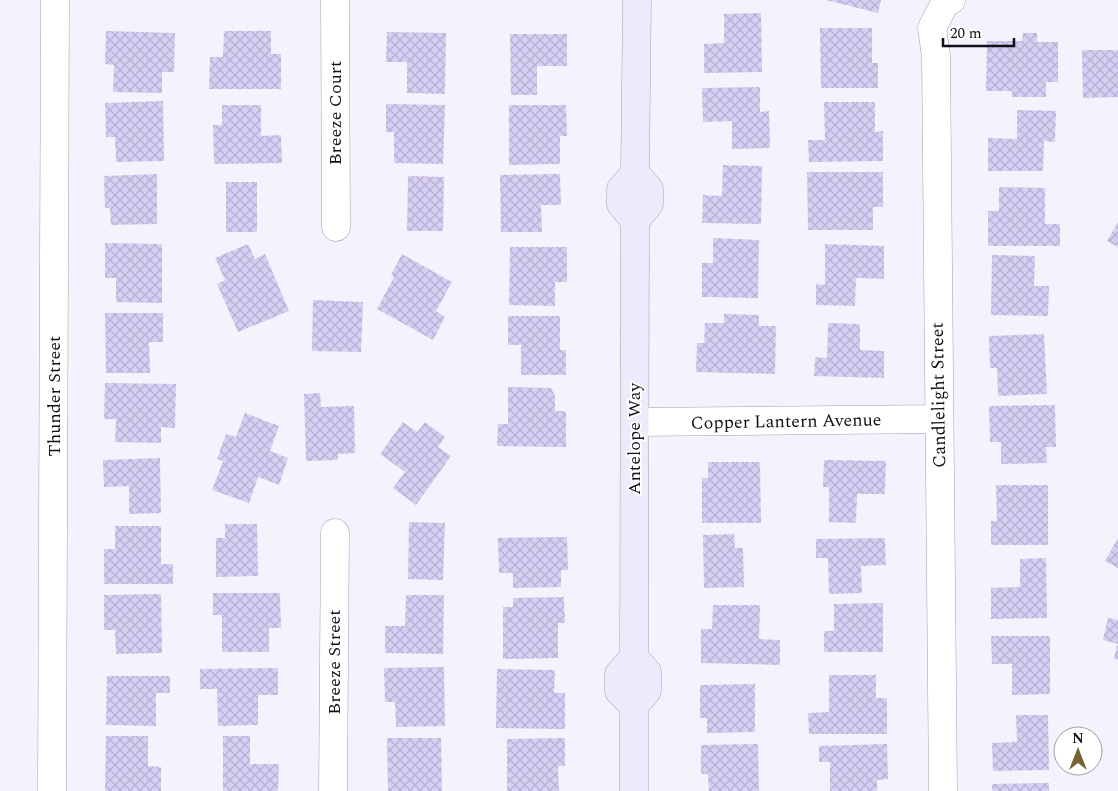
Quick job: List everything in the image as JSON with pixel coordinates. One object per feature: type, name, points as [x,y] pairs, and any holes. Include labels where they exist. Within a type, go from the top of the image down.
[{"type":"street","name":"Thunder Street","points":[[52,791],[55,0]]},
{"type":"street","name":"Breeze Court","points":[[335,0],[336,227]]},
{"type":"street","name":"Antelope Way","points":[[634,791],[634,706],[618,691],[618,674],[634,657],[635,221],[621,204],[621,189],[635,172],[637,0]]},
{"type":"street","name":"Candlelight Street","points":[[943,791],[936,56],[932,28],[948,2]]},
{"type":"street","name":"Copper Lantern Avenue","points":[[635,422],[938,419]]},
{"type":"street","name":"Breeze Street","points":[[333,791],[335,534]]},
{"type":"building","points":[[826,0],[881,0],[878,13]]},
{"type":"building","points":[[761,13],[762,72],[704,73],[704,44],[724,43],[724,14]]},
{"type":"building","points":[[820,28],[872,28],[872,63],[878,63],[878,88],[821,88]]},
{"type":"building","points":[[106,31],[175,33],[174,72],[162,72],[162,93],[113,92],[114,65],[105,64]]},
{"type":"building","points":[[224,31],[271,31],[271,54],[281,54],[281,89],[209,89],[210,57],[223,57]]},
{"type":"building","points":[[387,32],[446,33],[445,94],[407,93],[407,62],[386,62]]},
{"type":"building","points":[[1023,33],[1037,33],[1037,42],[1058,42],[1058,82],[1046,82],[1046,97],[1012,97],[1012,91],[986,91],[987,41],[1022,41]]},
{"type":"building","points":[[510,34],[567,34],[567,66],[537,66],[537,95],[511,95]]},
{"type":"building","points":[[1082,50],[1118,50],[1118,97],[1083,98]]},
{"type":"building","points":[[760,87],[760,112],[769,111],[770,148],[732,149],[732,121],[703,122],[702,88]]},
{"type":"building","points":[[163,101],[164,161],[116,162],[115,137],[106,137],[105,103]]},
{"type":"building","points":[[824,102],[875,102],[875,132],[883,131],[883,161],[809,162],[808,140],[825,140]]},
{"type":"building","points":[[386,104],[445,105],[443,164],[394,163],[394,132],[386,132]]},
{"type":"building","points":[[222,105],[261,105],[261,136],[281,135],[282,163],[214,164],[213,125],[222,125]]},
{"type":"building","points":[[509,105],[566,105],[567,136],[560,136],[560,164],[509,165]]},
{"type":"building","points":[[1017,110],[1056,111],[1055,142],[1044,141],[1043,171],[988,171],[988,138],[1017,139]]},
{"type":"building","points":[[723,165],[762,166],[761,224],[702,223],[703,195],[722,196]]},
{"type":"building","points":[[807,172],[883,172],[883,207],[873,207],[873,230],[808,230]]},
{"type":"building","points":[[157,174],[157,224],[111,225],[110,208],[105,208],[104,176]]},
{"type":"building","points":[[560,174],[561,205],[541,205],[542,232],[501,232],[500,175]]},
{"type":"building","points":[[408,176],[444,177],[443,231],[407,231]]},
{"type":"building","points":[[226,182],[257,182],[257,232],[226,232]]},
{"type":"building","points":[[999,187],[1045,188],[1045,224],[1060,224],[1060,246],[988,246],[988,211],[999,211]]},
{"type":"building","points":[[1118,222],[1118,247],[1107,241]]},
{"type":"building","points":[[713,238],[759,240],[758,298],[702,297],[702,263],[713,263]]},
{"type":"building","points":[[105,243],[162,244],[162,303],[116,302],[116,278],[105,278]]},
{"type":"building","points":[[248,244],[255,259],[265,254],[289,311],[238,332],[217,284],[225,280],[215,258]]},
{"type":"building","points":[[825,244],[884,246],[884,279],[856,278],[855,306],[816,305],[816,284],[825,285]]},
{"type":"building","points":[[510,247],[567,247],[567,282],[555,282],[555,306],[509,305]]},
{"type":"building","points":[[402,254],[452,282],[436,311],[445,317],[433,340],[377,309],[394,277],[391,275]]},
{"type":"building","points":[[992,255],[1035,256],[1034,286],[1049,286],[1048,316],[991,315]]},
{"type":"building","points":[[313,300],[363,302],[361,352],[312,351]]},
{"type":"building","points":[[105,313],[163,313],[163,342],[149,342],[150,373],[106,373]]},
{"type":"building","points":[[724,314],[759,315],[759,326],[776,326],[775,374],[696,372],[697,343],[704,343],[705,323],[724,323]]},
{"type":"building","points":[[508,316],[560,316],[560,350],[566,350],[566,375],[521,375],[521,345],[508,345]]},
{"type":"building","points":[[828,323],[860,324],[860,350],[884,351],[884,378],[814,376],[815,357],[827,358]]},
{"type":"building","points":[[1044,334],[1047,394],[998,396],[997,368],[990,368],[989,336]]},
{"type":"building","points":[[105,383],[176,384],[175,428],[161,427],[161,443],[115,442],[116,419],[104,419]]},
{"type":"building","points":[[508,387],[551,388],[555,396],[555,411],[566,411],[566,447],[497,446],[498,424],[508,424]]},
{"type":"building","points":[[320,393],[321,407],[354,406],[355,453],[338,454],[338,460],[306,461],[304,394]]},
{"type":"building","points":[[1055,405],[1056,447],[1046,447],[1047,463],[1001,464],[1001,442],[990,442],[989,406]]},
{"type":"building","points":[[245,413],[279,426],[270,451],[288,458],[279,485],[258,477],[249,503],[212,490],[223,461],[217,459],[226,434],[236,437]]},
{"type":"building","points":[[403,422],[417,432],[425,422],[445,437],[438,447],[451,456],[416,505],[393,488],[405,472],[380,454]]},
{"type":"building","points":[[160,458],[161,513],[129,514],[129,486],[104,487],[103,460]]},
{"type":"building","points":[[824,460],[886,461],[885,494],[857,494],[856,523],[829,522],[829,487],[823,487]]},
{"type":"building","points":[[708,462],[760,462],[761,523],[702,523],[702,478],[708,478]]},
{"type":"building","points":[[996,485],[1048,485],[1048,545],[991,545],[991,521],[997,521]]},
{"type":"building","points":[[409,522],[445,523],[443,580],[408,579]]},
{"type":"building","points":[[225,524],[257,524],[258,576],[216,577],[216,538],[225,538]]},
{"type":"building","points":[[115,526],[161,526],[161,564],[173,564],[173,584],[104,584],[104,549],[115,549]]},
{"type":"building","points":[[734,534],[735,548],[743,548],[744,587],[704,588],[703,535]]},
{"type":"building","points":[[567,537],[568,570],[561,570],[561,587],[513,588],[513,573],[499,573],[498,538]]},
{"type":"building","points":[[885,538],[886,565],[861,566],[862,593],[829,594],[828,558],[816,558],[816,539]]},
{"type":"building","points":[[1118,538],[1118,568],[1105,561]]},
{"type":"building","points":[[1046,558],[1047,618],[991,619],[991,588],[1020,587],[1020,559]]},
{"type":"building","points":[[213,593],[280,593],[281,628],[269,628],[269,652],[222,652],[222,615],[213,615]]},
{"type":"building","points":[[161,594],[162,653],[116,654],[115,630],[104,630],[104,595]]},
{"type":"building","points":[[406,595],[444,595],[443,654],[385,653],[385,626],[405,626]]},
{"type":"building","points":[[564,597],[565,623],[558,623],[558,658],[503,659],[503,607],[513,607],[513,598]]},
{"type":"building","points":[[883,603],[883,652],[824,652],[824,631],[834,631],[834,604]]},
{"type":"building","points":[[713,605],[760,605],[759,639],[780,640],[780,665],[701,663],[701,629],[712,629]]},
{"type":"building","points":[[1108,618],[1118,620],[1118,644],[1103,640]]},
{"type":"building","points":[[991,636],[1050,636],[1050,694],[1012,695],[1012,664],[992,664]]},
{"type":"building","points":[[1118,645],[1118,660],[1114,659]]},
{"type":"building","points":[[444,667],[445,726],[396,727],[395,702],[385,702],[384,668]]},
{"type":"building","points":[[278,668],[278,695],[258,695],[258,725],[218,726],[217,689],[200,689],[200,669]]},
{"type":"building","points":[[497,669],[555,670],[554,693],[565,693],[565,729],[496,728]]},
{"type":"building","points":[[829,675],[876,675],[876,698],[887,698],[887,734],[809,734],[808,713],[829,712]]},
{"type":"building","points":[[107,676],[170,676],[170,693],[156,693],[156,726],[106,725]]},
{"type":"building","points":[[755,684],[755,732],[707,733],[707,718],[700,718],[700,685]]},
{"type":"building","points":[[1016,715],[1048,715],[1049,770],[993,771],[992,743],[1017,742]]},
{"type":"building","points":[[106,736],[148,736],[148,766],[161,767],[161,791],[105,791]]},
{"type":"building","points":[[223,736],[250,736],[250,764],[279,764],[278,791],[223,791]]},
{"type":"building","points":[[387,738],[441,738],[442,791],[388,791]]},
{"type":"building","points":[[565,738],[565,766],[558,766],[559,791],[507,791],[507,739]]},
{"type":"building","points":[[758,744],[759,791],[709,791],[708,774],[701,774],[701,745]]},
{"type":"building","points":[[887,744],[888,779],[877,780],[877,791],[830,791],[830,762],[819,762],[819,746]]},
{"type":"building","points":[[1049,783],[1049,791],[992,791],[992,784]]}]
